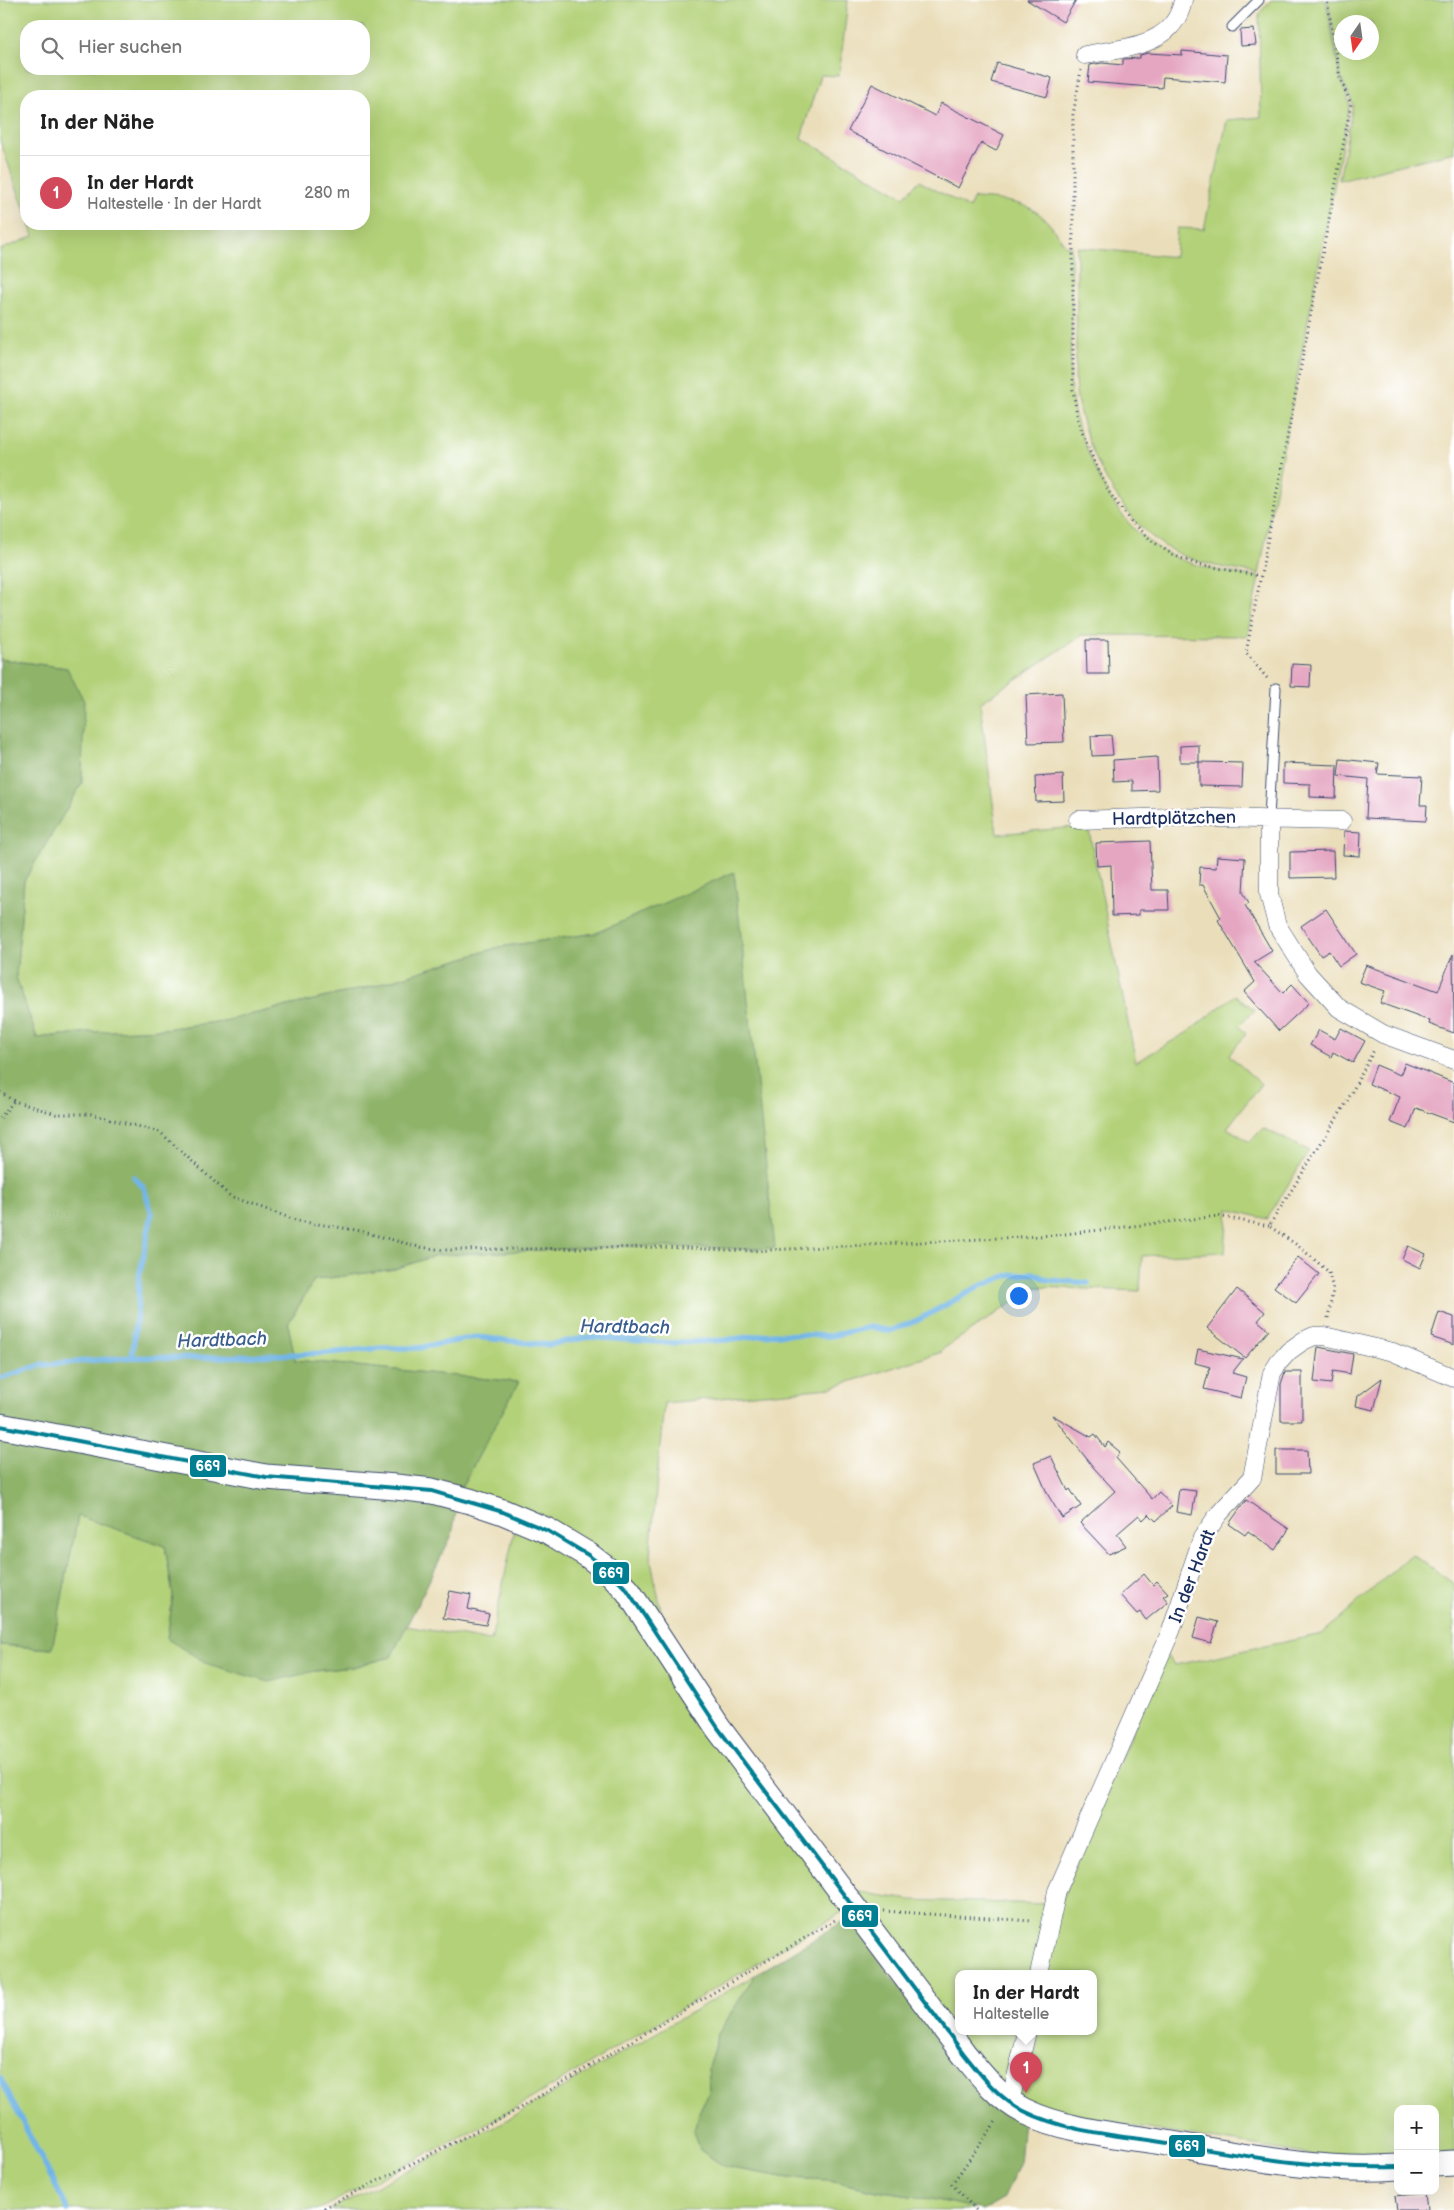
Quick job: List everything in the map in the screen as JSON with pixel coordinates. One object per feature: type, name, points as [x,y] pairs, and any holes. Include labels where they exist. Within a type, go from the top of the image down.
[{"type":"main road","points":[[0,1426],[266,1477],[432,1491],[503,1512],[548,1531],[588,1555],[610,1572],[628,1591],[718,1728],[964,2054],[986,2081],[1010,2102],[1044,2120],[1272,2161],[1335,2168],[1394,2167]]},
{"type":"main road","points":[[1439,2164],[1454,2162]]},
{"type":"street","points":[[1084,55],[1139,45],[1163,35],[1177,20],[1182,0]]},
{"type":"street","name":"Hardtplätzchen","points":[[1078,820],[1173,817],[1342,821]]},
{"type":"street","points":[[1269,818],[1269,894],[1277,925],[1308,974],[1339,1008],[1383,1034],[1454,1060]]},
{"type":"street","name":"In der Hardt","points":[[1040,1970],[1057,1891],[1171,1631],[1202,1538],[1218,1514],[1252,1478],[1272,1373],[1279,1362],[1303,1340],[1314,1336],[1324,1336],[1393,1352],[1454,1378]]},
{"type":"street","points":[[1010,2102],[1026,2035]]},
{"type":"lane","points":[[1232,27],[1259,0]]},
{"type":"lane","points":[[1269,818],[1276,688]]},
{"type":"path","points":[[1276,688],[1246,653],[1351,104],[1340,78],[1327,0]]},
{"type":"path","points":[[1084,55],[1076,88],[1073,115],[1073,390],[1078,421],[1110,492],[1130,521],[1152,541],[1173,555],[1197,564],[1260,576]]},
{"type":"path","points":[[1269,1226],[1345,1104],[1383,1034]]},
{"type":"path","points":[[0,1092],[14,1102],[56,1114],[91,1114],[160,1132],[230,1196],[298,1221],[356,1230],[419,1247],[445,1250],[662,1247],[750,1251],[1057,1235],[1218,1216],[1269,1226],[1297,1245],[1329,1272],[1333,1290],[1324,1336]]},
{"type":"path","points":[[0,1118],[14,1102]]},
{"type":"path","points":[[320,2210],[508,2115],[854,1908],[1049,1923]]},
{"type":"path","points":[[976,2210],[952,2184],[1010,2102]]},
{"type":"green space","points":[[0,0],[848,0],[839,76],[820,75],[801,138],[904,197],[919,181],[969,208],[974,198],[1016,203],[1032,209],[1050,224],[1066,246],[1071,247],[1072,330],[1070,376],[1076,420],[1094,466],[1108,494],[1123,516],[1140,534],[1158,548],[1179,559],[1202,567],[1259,577],[1247,636],[1082,635],[980,703],[997,834],[1088,826],[1136,1062],[1188,1032],[1235,995],[1255,1010],[1239,1026],[1246,1034],[1229,1055],[1261,1084],[1227,1128],[1250,1142],[1263,1128],[1309,1151],[1267,1219],[1228,1209],[1225,1252],[1142,1256],[1140,1291],[1036,1287],[940,1351],[942,1352],[830,1388],[664,1403],[650,1556],[666,1634],[632,1584],[460,1490],[518,1382],[295,1360],[288,1324],[314,1280],[395,1269],[437,1255],[632,1246],[774,1248],[734,873],[596,933],[499,947],[374,986],[223,1021],[164,1029],[89,1032],[37,1038],[16,977],[24,881],[82,783],[67,668],[0,659],[0,250],[34,236],[32,230],[370,230],[370,90],[20,90],[20,197],[0,141]]},
{"type":"green space","points":[[1271,0],[1326,0],[1334,45],[1334,60],[1337,60],[1340,78],[1350,104],[1259,574],[1205,563],[1175,552],[1156,540],[1138,524],[1122,505],[1097,461],[1080,414],[1075,375],[1077,247],[1175,257],[1177,228],[1204,229],[1227,120],[1261,117],[1259,14]]},
{"type":"green space","points":[[1328,0],[1454,0],[1454,152],[1339,180],[1353,104],[1341,78],[1338,60],[1379,60],[1379,15],[1334,15],[1334,36]]},
{"type":"green space","points":[[0,659],[67,668],[84,701],[82,783],[24,881],[16,977],[37,1038],[89,1032],[164,1029],[223,1021],[374,986],[499,947],[596,933],[734,872],[775,1248],[632,1246],[437,1255],[395,1269],[314,1280],[288,1324],[295,1360],[519,1382],[460,1490],[452,1535],[391,1657],[353,1667],[315,1671],[269,1682],[208,1664],[167,1639],[173,1596],[165,1546],[78,1516],[52,1649],[0,1645]]},
{"type":"green space","points":[[78,1515],[165,1546],[173,1596],[167,1639],[315,1671],[353,1667],[391,1657],[406,1626],[491,1641],[515,1527],[549,1543],[605,1579],[849,1908],[507,2113],[317,2210],[0,2210],[0,1645],[52,1649]]},
{"type":"green space","points":[[1412,1554],[1454,1584],[1454,2153],[1439,2155],[1439,2105],[1394,2105],[1394,2158],[1338,2159],[1059,2115],[1017,2099],[1030,2035],[1097,2035],[1097,1970],[1043,1970],[1051,1925],[1165,1654],[1175,1665],[1322,1634]]},
{"type":"green space","points":[[852,1891],[910,1900],[1050,1904],[1035,1970],[955,1970],[955,2032]]},
{"type":"green space","points":[[849,1918],[915,2008],[988,2100],[1023,2119],[1019,2164],[1004,2198],[983,2210],[937,2200],[877,2191],[829,2180],[789,2178],[725,2167],[700,2150],[694,2130],[700,2110],[710,2090],[708,2068],[718,2034],[755,1975]]},
{"type":"green space","points":[[755,1975],[718,2034],[708,2068],[710,2090],[700,2110],[700,2150],[726,2167],[789,2178],[829,2180],[877,2191],[971,2207],[974,2210],[329,2210],[509,2119]]},
{"type":"green space","points":[[957,2035],[1020,2035],[1009,2091],[967,2048]]},
{"type":"building","points":[[1027,0],[1076,0],[1063,22]]},
{"type":"building","points":[[1254,29],[1256,45],[1241,46],[1240,30]]},
{"type":"building","points":[[1182,51],[1227,55],[1225,82],[1163,77],[1162,88],[1088,82],[1090,65],[1102,63],[1123,65],[1123,59],[1140,58],[1140,55],[1148,53],[1182,55]]},
{"type":"building","points":[[997,63],[1052,78],[1047,97],[991,82]]},
{"type":"building","points":[[872,84],[935,116],[941,103],[1004,135],[996,151],[981,143],[958,188],[848,131]]},
{"type":"building","points":[[1086,640],[1108,640],[1109,674],[1087,674]]},
{"type":"building","points":[[1292,664],[1311,665],[1310,687],[1291,686]]},
{"type":"building","points":[[1062,693],[1064,742],[1028,743],[1026,695]]},
{"type":"building","points":[[1111,735],[1113,755],[1092,756],[1091,736]]},
{"type":"building","points":[[1199,745],[1199,762],[1180,762],[1180,746]]},
{"type":"building","points":[[1157,757],[1158,790],[1132,791],[1132,781],[1114,782],[1113,760]]},
{"type":"building","points":[[1340,759],[1379,763],[1377,774],[1422,776],[1420,805],[1427,805],[1426,821],[1366,818],[1368,779],[1338,776]]},
{"type":"building","points":[[1199,762],[1243,763],[1242,787],[1199,786]]},
{"type":"building","points":[[1283,763],[1337,765],[1336,798],[1310,797],[1310,784],[1283,783]]},
{"type":"building","points":[[1063,775],[1064,801],[1036,802],[1035,777]]},
{"type":"building","points":[[1344,831],[1361,832],[1360,856],[1343,855]]},
{"type":"building","points":[[1150,841],[1152,890],[1168,890],[1169,910],[1139,910],[1139,915],[1112,916],[1111,865],[1097,866],[1096,843]]},
{"type":"building","points":[[1333,851],[1334,877],[1290,878],[1290,852]]},
{"type":"building","points":[[1217,856],[1245,858],[1243,892],[1249,903],[1245,905],[1272,951],[1254,962],[1283,993],[1292,984],[1309,1003],[1279,1031],[1244,992],[1255,982],[1218,920],[1221,918],[1203,885],[1199,885],[1200,867],[1216,868]]},
{"type":"building","points":[[1326,909],[1356,954],[1339,966],[1329,951],[1321,956],[1301,926]]},
{"type":"building","points":[[1453,954],[1454,1033],[1429,1024],[1430,1021],[1380,1003],[1385,991],[1359,982],[1366,965],[1438,991]]},
{"type":"building","points":[[1341,1028],[1365,1041],[1353,1063],[1333,1052],[1331,1057],[1310,1045],[1319,1030],[1335,1039]]},
{"type":"building","points":[[1405,1063],[1454,1083],[1454,1122],[1416,1108],[1408,1129],[1390,1122],[1400,1097],[1369,1084],[1376,1065],[1400,1075]]},
{"type":"building","points":[[1408,1246],[1426,1254],[1420,1268],[1402,1259]]},
{"type":"building","points":[[1298,1257],[1319,1274],[1296,1303],[1274,1287]]},
{"type":"building","points":[[1237,1289],[1265,1312],[1258,1321],[1269,1330],[1245,1358],[1207,1328]]},
{"type":"building","points":[[1439,1312],[1454,1317],[1454,1345],[1431,1337]]},
{"type":"building","points":[[1318,1347],[1353,1354],[1350,1374],[1333,1371],[1331,1384],[1314,1382]]},
{"type":"building","points":[[1198,1349],[1243,1359],[1232,1373],[1246,1377],[1241,1398],[1204,1389],[1210,1367],[1195,1363]]},
{"type":"building","points":[[1285,1372],[1302,1372],[1302,1421],[1281,1421],[1281,1384]]},
{"type":"building","points":[[1382,1378],[1374,1410],[1356,1406],[1358,1396]]},
{"type":"building","points":[[1052,1415],[1091,1437],[1095,1434],[1105,1447],[1108,1442],[1120,1452],[1116,1458],[1152,1499],[1159,1492],[1172,1506],[1156,1521],[1149,1514],[1143,1520],[1139,1515],[1117,1534],[1126,1546],[1109,1554],[1080,1523],[1115,1491]]},
{"type":"building","points":[[1276,1450],[1307,1450],[1308,1474],[1276,1474]]},
{"type":"building","points":[[1051,1456],[1068,1491],[1070,1489],[1081,1506],[1062,1518],[1048,1495],[1034,1463]]},
{"type":"building","points":[[1179,1489],[1196,1491],[1192,1515],[1176,1512]]},
{"type":"building","points":[[1246,1500],[1289,1529],[1275,1550],[1248,1531],[1245,1535],[1229,1524]]},
{"type":"building","points":[[1144,1574],[1153,1585],[1157,1581],[1168,1593],[1163,1596],[1168,1602],[1146,1620],[1140,1612],[1137,1614],[1120,1595]]},
{"type":"building","points":[[450,1591],[471,1595],[468,1609],[489,1614],[486,1625],[443,1618]]},
{"type":"building","points":[[1199,1617],[1218,1622],[1211,1643],[1193,1638]]},
{"type":"building","points":[[1425,2195],[1427,2210],[1397,2210],[1395,2196]]},
{"type":"waterway","points":[[132,1357],[139,1277],[152,1214],[144,1188],[134,1177]]},
{"type":"waterway","name":"Hardtbach","points":[[0,1378],[41,1365],[132,1357],[193,1358],[327,1353],[381,1348],[418,1348],[476,1337],[548,1345],[589,1337],[671,1343],[725,1340],[773,1334],[830,1336],[870,1327],[890,1331],[920,1319],[980,1286],[1006,1276],[1033,1273],[1048,1280],[1088,1283]]},
{"type":"waterway","points":[[0,2078],[68,2210]]},
{"type":"transit line","name":"669","points":[[0,1426],[266,1477],[432,1491],[503,1512],[548,1531],[588,1555],[610,1572],[628,1591],[718,1728],[964,2054],[991,2086],[1006,2100],[1040,2118],[1091,2132],[1308,2164],[1394,2167]]},
{"type":"place","name":"In der Hardt","points":[[1026,2093]]}]
